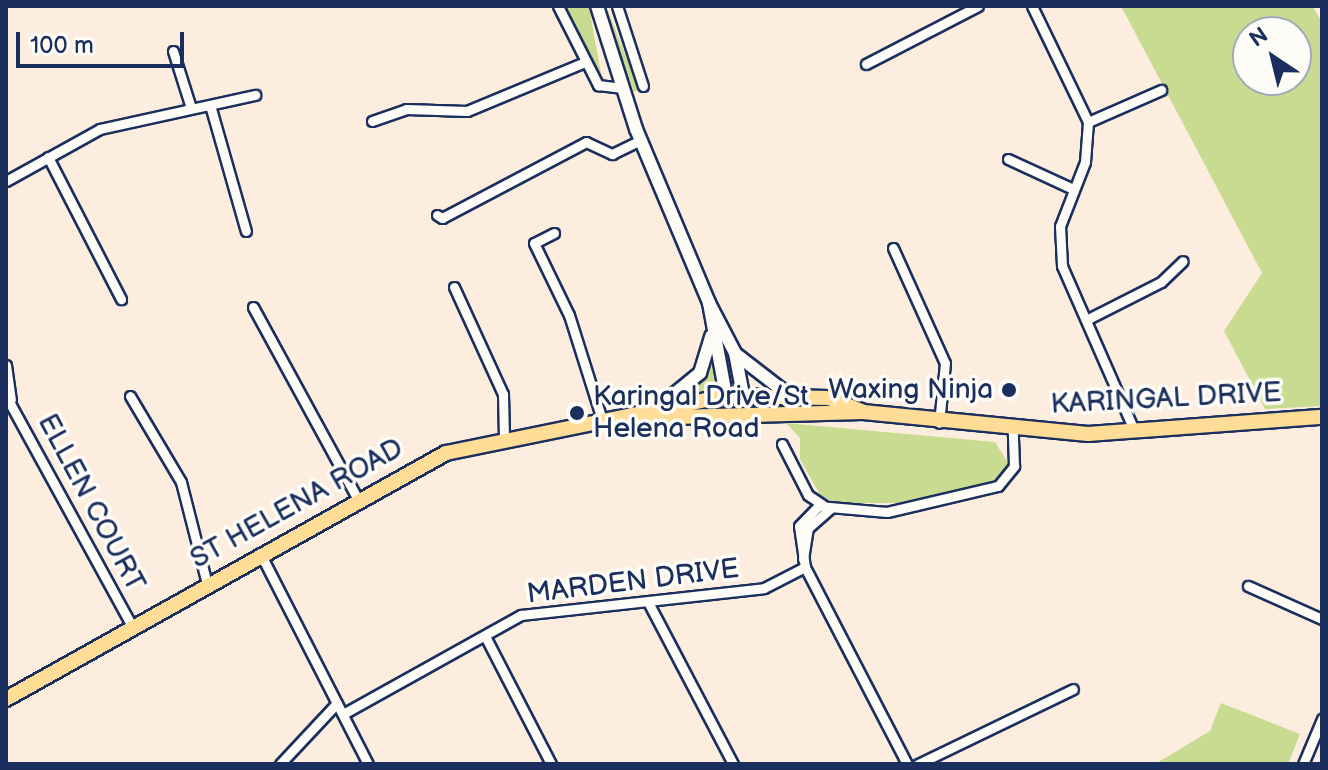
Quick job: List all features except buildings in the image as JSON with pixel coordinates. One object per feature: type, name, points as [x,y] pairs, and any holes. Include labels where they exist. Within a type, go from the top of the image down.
[{"type":"main road","points":[[597,6],[621,88],[641,140],[709,303],[735,353],[743,395],[743,417]]},
{"type":"main road","points":[[709,303],[726,396],[727,418]]},
{"type":"main road","points":[[656,409],[700,373],[712,325]]},
{"type":"main road","points":[[735,353],[790,396]]},
{"type":"main road","name":"ST HELENA ROAD","points":[[638,418],[656,409],[726,396]]},
{"type":"main road","name":"KARINGAL DRIVE","points":[[726,396],[838,400],[863,412]]},
{"type":"main road","name":"KARINGAL DRIVE","points":[[727,418],[863,412],[1013,432],[1135,432],[1322,417]]},
{"type":"main road","name":"ST HELENA ROAD","points":[[6,699],[357,498],[446,453],[504,437],[638,418],[727,418]]},
{"type":"street","points":[[558,6],[601,88],[621,88]]},
{"type":"street","points":[[617,6],[643,86]]},
{"type":"street","points":[[866,64],[978,6]]},
{"type":"street","points":[[1032,6],[1088,122],[1059,246],[1086,320],[1135,432]]},
{"type":"street","points":[[173,51],[191,108]]},
{"type":"street","points":[[372,121],[406,109],[467,111],[585,62]]},
{"type":"street","points":[[1088,122],[1161,90]]},
{"type":"street","points":[[6,181],[100,129],[255,95]]},
{"type":"street","points":[[210,105],[246,231]]},
{"type":"street","points":[[437,215],[442,218],[586,142],[612,154],[641,140]]},
{"type":"street","points":[[48,157],[121,299]]},
{"type":"street","points":[[1008,159],[1073,189]]},
{"type":"street","points":[[554,233],[534,243],[569,315],[603,423]]},
{"type":"street","points":[[893,248],[944,358],[939,423]]},
{"type":"street","points":[[1086,320],[1161,282],[1183,261]]},
{"type":"street","points":[[454,287],[503,394],[504,437]]},
{"type":"street","points":[[253,307],[357,498]]},
{"type":"street","name":"ELLEN COURT","points":[[6,365],[8,398],[132,626]]},
{"type":"street","points":[[130,396],[181,482],[207,584]]},
{"type":"street","name":"KARINGAL DRIVE","points":[[830,509],[901,510],[998,486],[1014,466],[1013,432]]},
{"type":"street","points":[[782,444],[808,495],[830,509],[803,527],[804,564],[907,764]]},
{"type":"street","points":[[260,553],[368,764]]},
{"type":"street","name":"MARDEN DRIVE","points":[[343,714],[527,614],[764,588],[804,564]]},
{"type":"street","points":[[1248,586],[1322,619]]},
{"type":"street","points":[[648,602],[733,764]]},
{"type":"street","points":[[485,636],[551,764]]},
{"type":"street","points":[[918,764],[1073,689]]},
{"type":"street","points":[[280,764],[337,703]]},
{"type":"street","points":[[1303,764],[1322,719]]},
{"type":"green space","points":[[563,6],[589,6],[601,74],[594,70]]},
{"type":"green space","points":[[606,6],[639,89],[634,92],[615,43]]},
{"type":"green space","points":[[1121,6],[1313,6],[1322,23],[1322,406],[1265,409],[1224,331],[1262,273]]},
{"type":"green space","points":[[713,355],[716,390],[682,395],[705,373]]},
{"type":"green space","points":[[786,423],[995,442],[1008,463],[997,480],[902,503],[835,503],[820,495],[800,459],[800,438]]},
{"type":"green space","points":[[1221,703],[1300,734],[1288,764],[1155,764],[1210,731]]},
{"type":"place","name":"Waxing Ninja","points":[[1009,390]]},
{"type":"place","name":"Karingal Drive/St Helena Road","points":[[577,413]]}]
